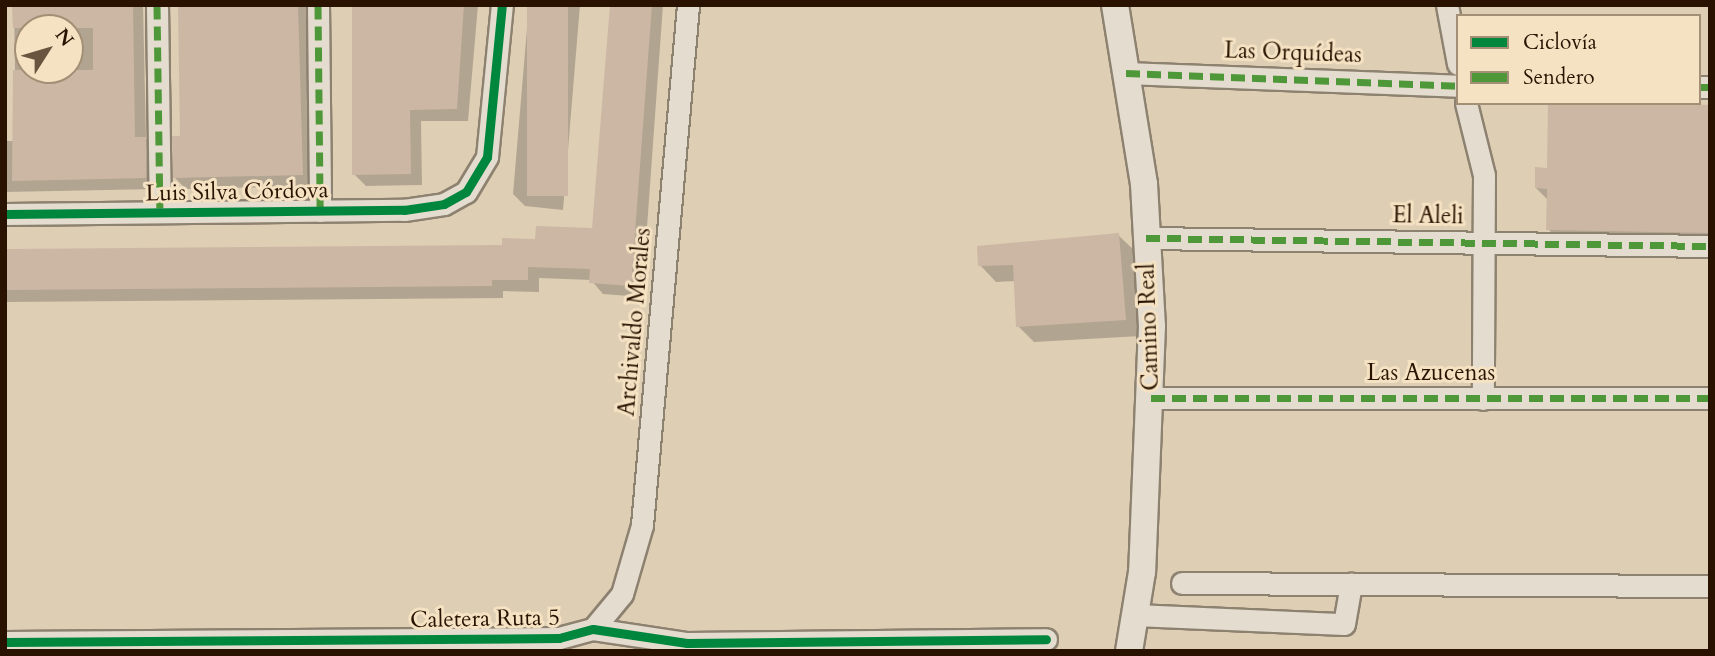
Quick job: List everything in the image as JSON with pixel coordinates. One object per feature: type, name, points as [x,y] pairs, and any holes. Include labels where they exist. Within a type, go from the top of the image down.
[{"type":"street","points":[[157,5],[160,212]]},
{"type":"street","points":[[318,5],[320,211]]},
{"type":"street","name":"Luis Silva Córdova","points":[[5,214],[424,208],[466,192],[491,141],[502,5]]},
{"type":"street","name":"Archivaldo Morales","points":[[593,629],[622,594],[642,525],[688,5]]},
{"type":"street","name":"Camino Real","points":[[1115,5],[1146,239],[1151,398],[1135,615],[1129,651]]},
{"type":"street","points":[[1447,5],[1456,53]]},
{"type":"street","name":"Las Orquídeas","points":[[1126,73],[1456,86]]},
{"type":"street","points":[[1466,105],[1484,175],[1487,243],[1483,399]]},
{"type":"street","name":"El Aleli","points":[[1146,239],[1710,246]]},
{"type":"street","name":"Las Azucenas","points":[[1151,398],[1710,398]]},
{"type":"street","points":[[1182,583],[1710,586]]},
{"type":"street","points":[[1135,615],[1344,624],[1351,584]]},
{"type":"street","name":"Caletera Ruta 5","points":[[5,642],[559,638],[593,629],[687,643],[1046,639]]},
{"type":"building","points":[[12,5],[133,5],[135,137],[146,137],[146,178],[12,181],[13,70],[14,84],[84,84],[84,70],[93,70],[93,28],[84,28],[84,14],[14,14],[13,28]]},
{"type":"building","points":[[178,5],[298,5],[303,175],[173,178],[172,136],[180,136]]},
{"type":"building","points":[[352,5],[464,5],[457,109],[410,110],[411,174],[352,175]]},
{"type":"building","points":[[527,5],[568,5],[568,196],[527,196]]},
{"type":"building","points":[[610,5],[652,5],[631,286],[589,283],[590,269],[528,267],[528,280],[492,280],[492,286],[7,290],[6,249],[502,245],[502,238],[535,239],[536,226],[592,228]]},
{"type":"building","points":[[1548,105],[1710,105],[1710,233],[1546,230],[1547,189],[1535,188],[1535,167],[1547,168]]},
{"type":"building","points":[[1119,233],[1126,320],[1016,327],[1013,265],[978,266],[977,246]]},
{"type":"marked path","points":[[157,5],[160,212]]},
{"type":"marked path","points":[[318,5],[320,211]]},
{"type":"marked path","points":[[1126,73],[1456,86]]},
{"type":"marked path","points":[[1701,87],[1710,87]]},
{"type":"marked path","points":[[1146,238],[1710,246]]},
{"type":"marked path","points":[[1151,398],[1710,398]]},
{"type":"cycle path","points":[[5,214],[404,210],[444,204],[466,192],[487,157],[502,5]]},
{"type":"cycle path","points":[[5,642],[559,638],[593,629],[687,643],[1046,639]]}]
